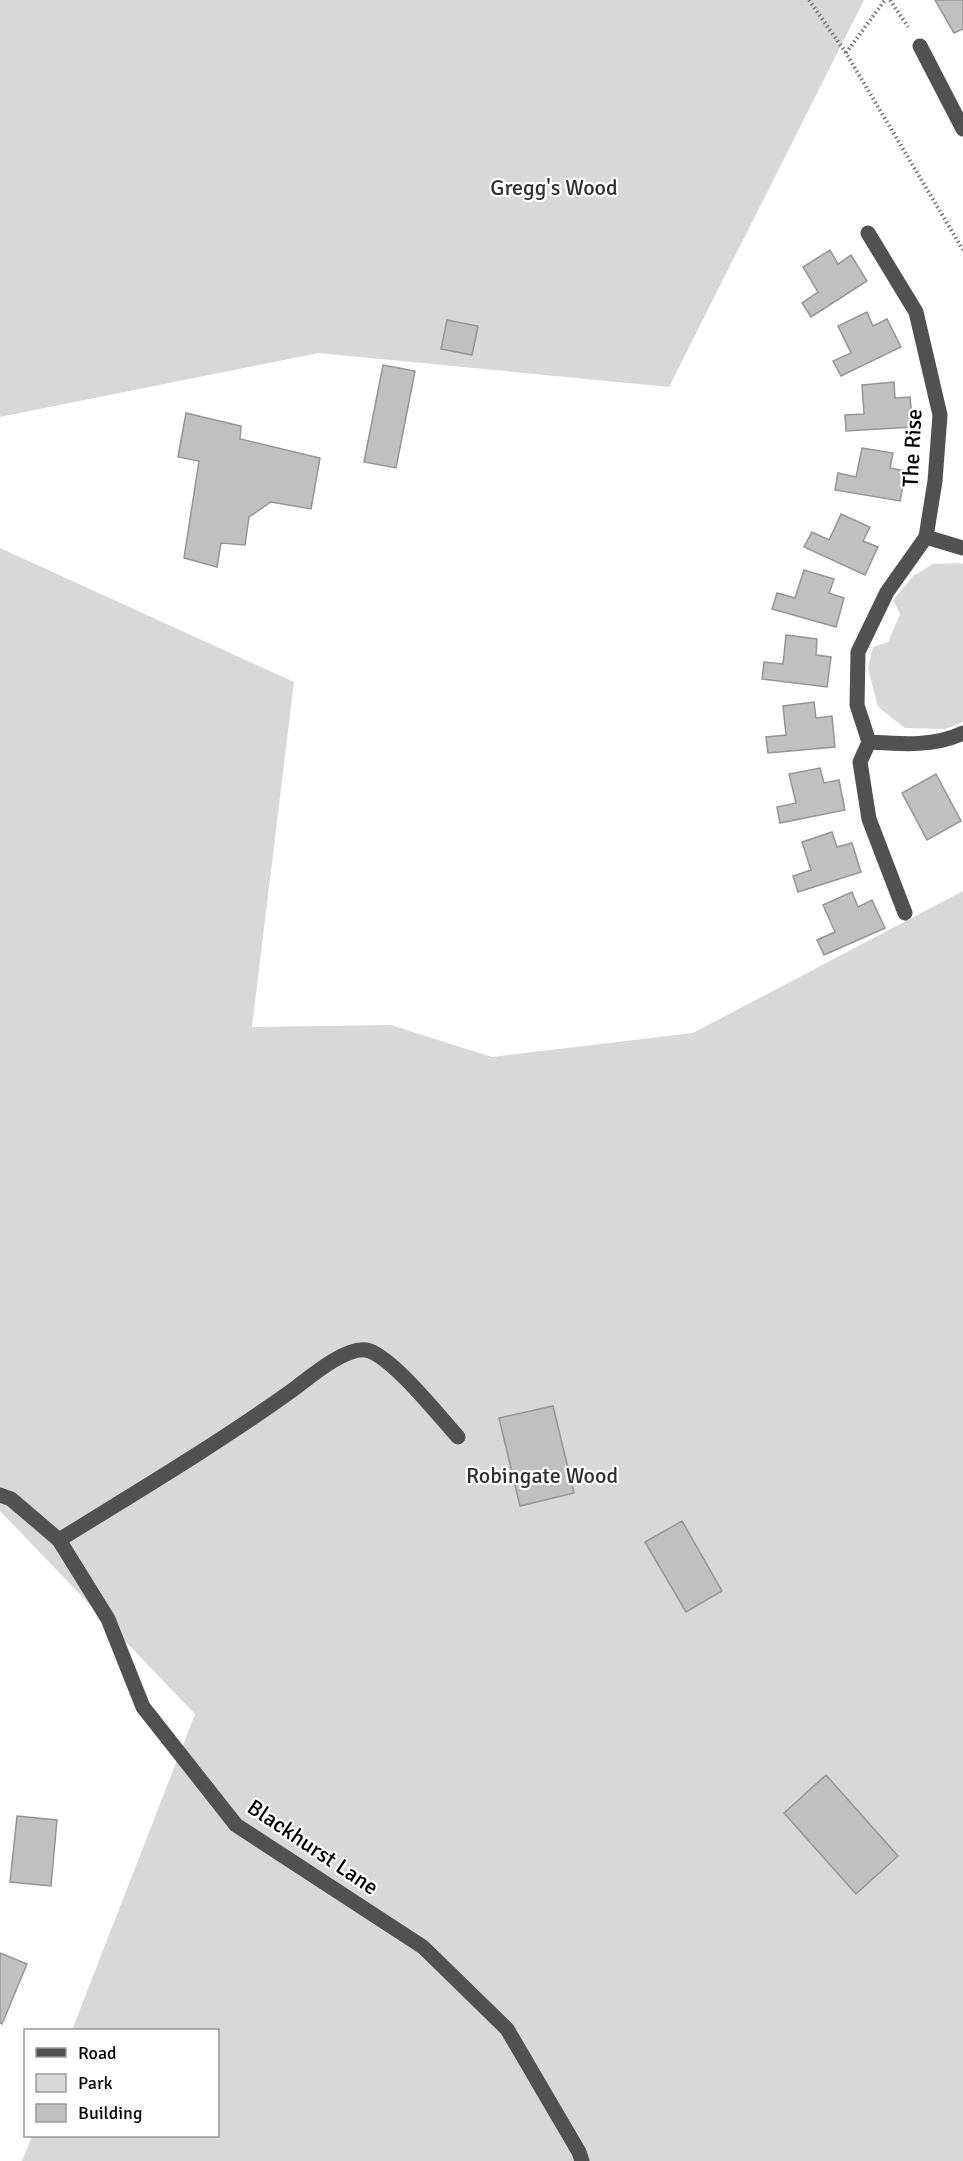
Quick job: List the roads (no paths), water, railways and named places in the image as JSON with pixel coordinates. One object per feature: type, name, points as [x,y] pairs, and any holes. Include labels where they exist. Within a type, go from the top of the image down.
[{"type":"street","points":[[920,46],[963,129]]},
{"type":"street","name":"The Rise","points":[[868,232],[916,312],[940,415],[935,481],[926,537],[886,592],[858,652],[857,705],[869,742]]},
{"type":"street","points":[[926,537],[963,548]]},
{"type":"street","points":[[905,913],[869,819],[860,762],[869,742],[906,744],[947,741],[963,733]]},
{"type":"street","points":[[59,1540],[178,1467],[272,1405],[320,1370],[353,1352],[364,1350],[374,1353],[393,1367],[458,1437]]},
{"type":"street","name":"Blackhurst Lane","points":[[0,1495],[11,1499],[59,1540],[108,1619],[143,1707],[236,1826],[423,1947],[507,2029],[579,2152],[582,2161]]},
{"type":"park label","name":"Gregg's Wood","points":[[554,187]]},
{"type":"park label","name":"Robingate Wood","points":[[542,1475]]}]
